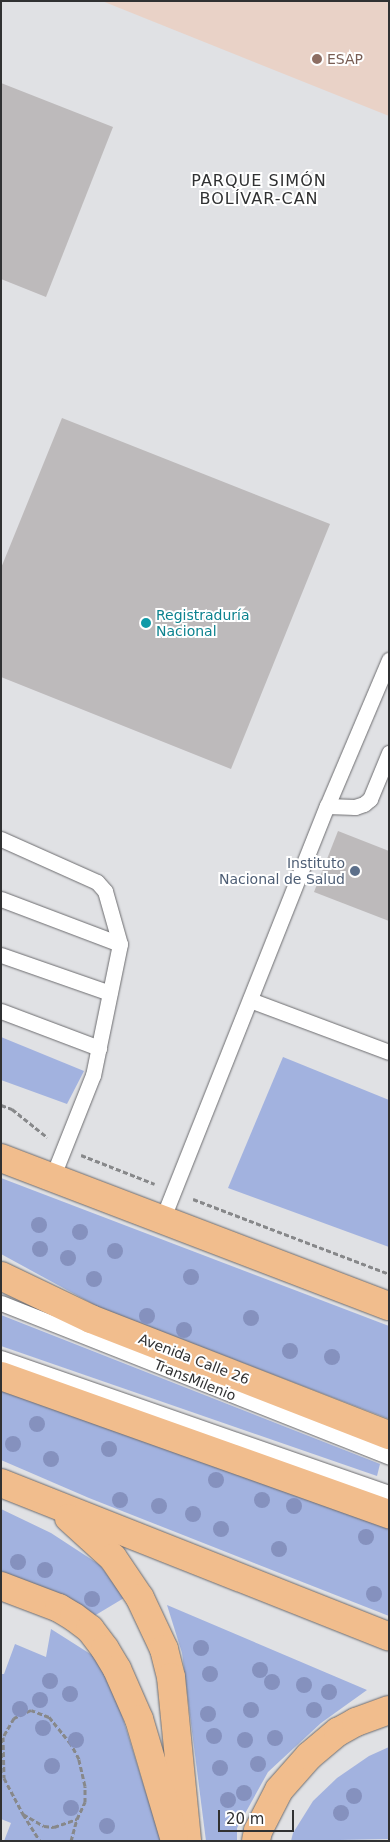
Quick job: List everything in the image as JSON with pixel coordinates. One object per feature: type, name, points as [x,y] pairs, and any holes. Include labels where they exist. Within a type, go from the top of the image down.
[{"type":"main road","points":[[1,1158],[389,1306]]},
{"type":"main road","name":"Avenida Calle 26","points":[[1,1276],[91,1319],[389,1435]]},
{"type":"main road","points":[[1,1376],[389,1514]]},
{"type":"main road","points":[[1,1482],[389,1637]]},
{"type":"main road","points":[[53,1504],[90,1534],[113,1558],[140,1598],[164,1649],[171,1677],[187,1841]]},
{"type":"main road","points":[[1,1586],[59,1608],[74,1617],[90,1630],[118,1668],[139,1719],[175,1841]]},
{"type":"main road","points":[[256,1841],[258,1831],[279,1790],[309,1756],[338,1732],[356,1722],[389,1710]]},
{"type":"lane","points":[[162,1220],[327,806],[389,660]]},
{"type":"lane","points":[[327,806],[355,807],[364,804],[370,799],[389,753]]},
{"type":"lane","points":[[1,839],[97,882],[105,891],[120,944],[93,1075],[52,1178]]},
{"type":"lane","points":[[1,899],[120,944]]},
{"type":"lane","points":[[1,955],[110,993]]},
{"type":"lane","points":[[250,1000],[389,1052]]},
{"type":"lane","points":[[1,1011],[99,1048]]},
{"type":"lane","name":"TransMilenio","points":[[1,1303],[389,1457]]},
{"type":"lane","points":[[1,1358],[389,1493]]},
{"type":"path","points":[[40,1841],[4,1778],[3,1736],[14,1718],[31,1710],[49,1717],[62,1732],[79,1759],[85,1786],[85,1802],[77,1819],[71,1841]]},
{"type":"path","points":[[23,1814],[44,1826],[54,1827],[77,1819]]},
{"type":"shaded area","name":"ESAP","points":[[102,1],[389,1],[389,116]]},
{"type":"shaded area","points":[[1,1037],[84,1071],[67,1104],[1,1080]]},
{"type":"shaded area","points":[[283,1057],[389,1100],[389,1247],[228,1188]]},
{"type":"shaded area","points":[[1,1178],[389,1326],[389,1419],[100,1308],[1,1254]]},
{"type":"shaded area","points":[[1,1315],[380,1464],[377,1476],[1,1346]]},
{"type":"shaded area","points":[[1,1390],[389,1526],[389,1616],[89,1498],[1,1460]]},
{"type":"shaded area","points":[[1,1509],[51,1533],[100,1565],[124,1598],[94,1616],[59,1595],[1,1571]]},
{"type":"shaded area","points":[[167,1605],[367,1690],[321,1723],[268,1772],[237,1828],[237,1841],[206,1841],[182,1653]]},
{"type":"shaded area","points":[[51,1629],[92,1655],[111,1680],[161,1841],[4,1841],[11,1823],[1,1819],[1,1674],[4,1674],[15,1644],[46,1657]]},
{"type":"shaded area","points":[[389,1747],[389,1839],[291,1841],[293,1833],[313,1801],[337,1778],[369,1756]]},
{"type":"building","points":[[1,83],[113,127],[46,297],[1,279]]},
{"type":"building","name":"Registraduría Nacional","points":[[62,418],[330,524],[231,769],[1,677],[1,568]]},
{"type":"building","name":"Instituto Nacional de Salud","points":[[338,831],[389,851],[389,921],[314,892]]},
{"type":"place","name":"ESAP","points":[[317,59]]},
{"type":"place","name":"Registraduría Nacional","points":[[146,623]]},
{"type":"place","name":"Instituto Nacional de Salud","points":[[355,871]]},
{"type":"district","name":"PARQUE SIMÓN BOLÍVAR-CAN","points":[[259,190]]}]
